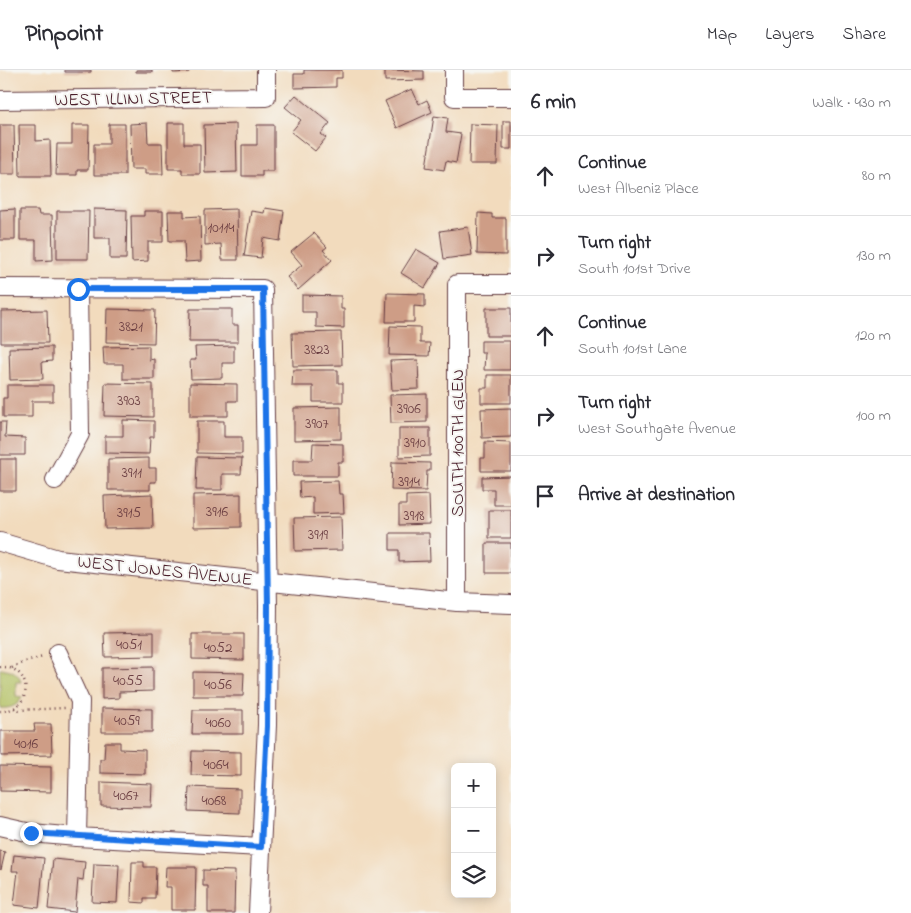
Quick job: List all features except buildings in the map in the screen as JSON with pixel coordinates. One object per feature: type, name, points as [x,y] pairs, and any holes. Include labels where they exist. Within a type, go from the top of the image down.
[{"type":"street","name":"WEST ILLINI STREET","points":[[0,100],[266,97],[266,70]]},
{"type":"street","points":[[454,70],[454,97],[511,97]]},
{"type":"street","name":"SOUTH 100TH GLEN","points":[[457,602],[457,284],[511,284]]},
{"type":"street","points":[[0,288],[263,289],[268,581],[267,726],[258,913]]},
{"type":"street","points":[[56,480],[80,434],[78,289]]},
{"type":"street","name":"WEST JONES AVENUE","points":[[0,542],[58,559],[457,602],[511,604]]},
{"type":"street","points":[[58,653],[80,701],[77,837]]},
{"type":"street","points":[[0,826],[31,833],[77,837],[261,847]]},
{"type":"path","points":[[0,667],[12,668],[25,662],[58,653]]},
{"type":"path","points":[[0,711],[14,708],[24,698],[26,687],[22,677],[12,668]]},
{"type":"path","points":[[14,708],[19,710],[61,709],[80,701]]},
{"type":"green space","points":[[0,669],[13,671],[21,682],[16,682],[16,696],[22,697],[16,705],[7,708],[0,708]]},
{"type":"route","points":[[31,833],[261,847],[267,726],[268,606],[263,289],[78,289]]}]
